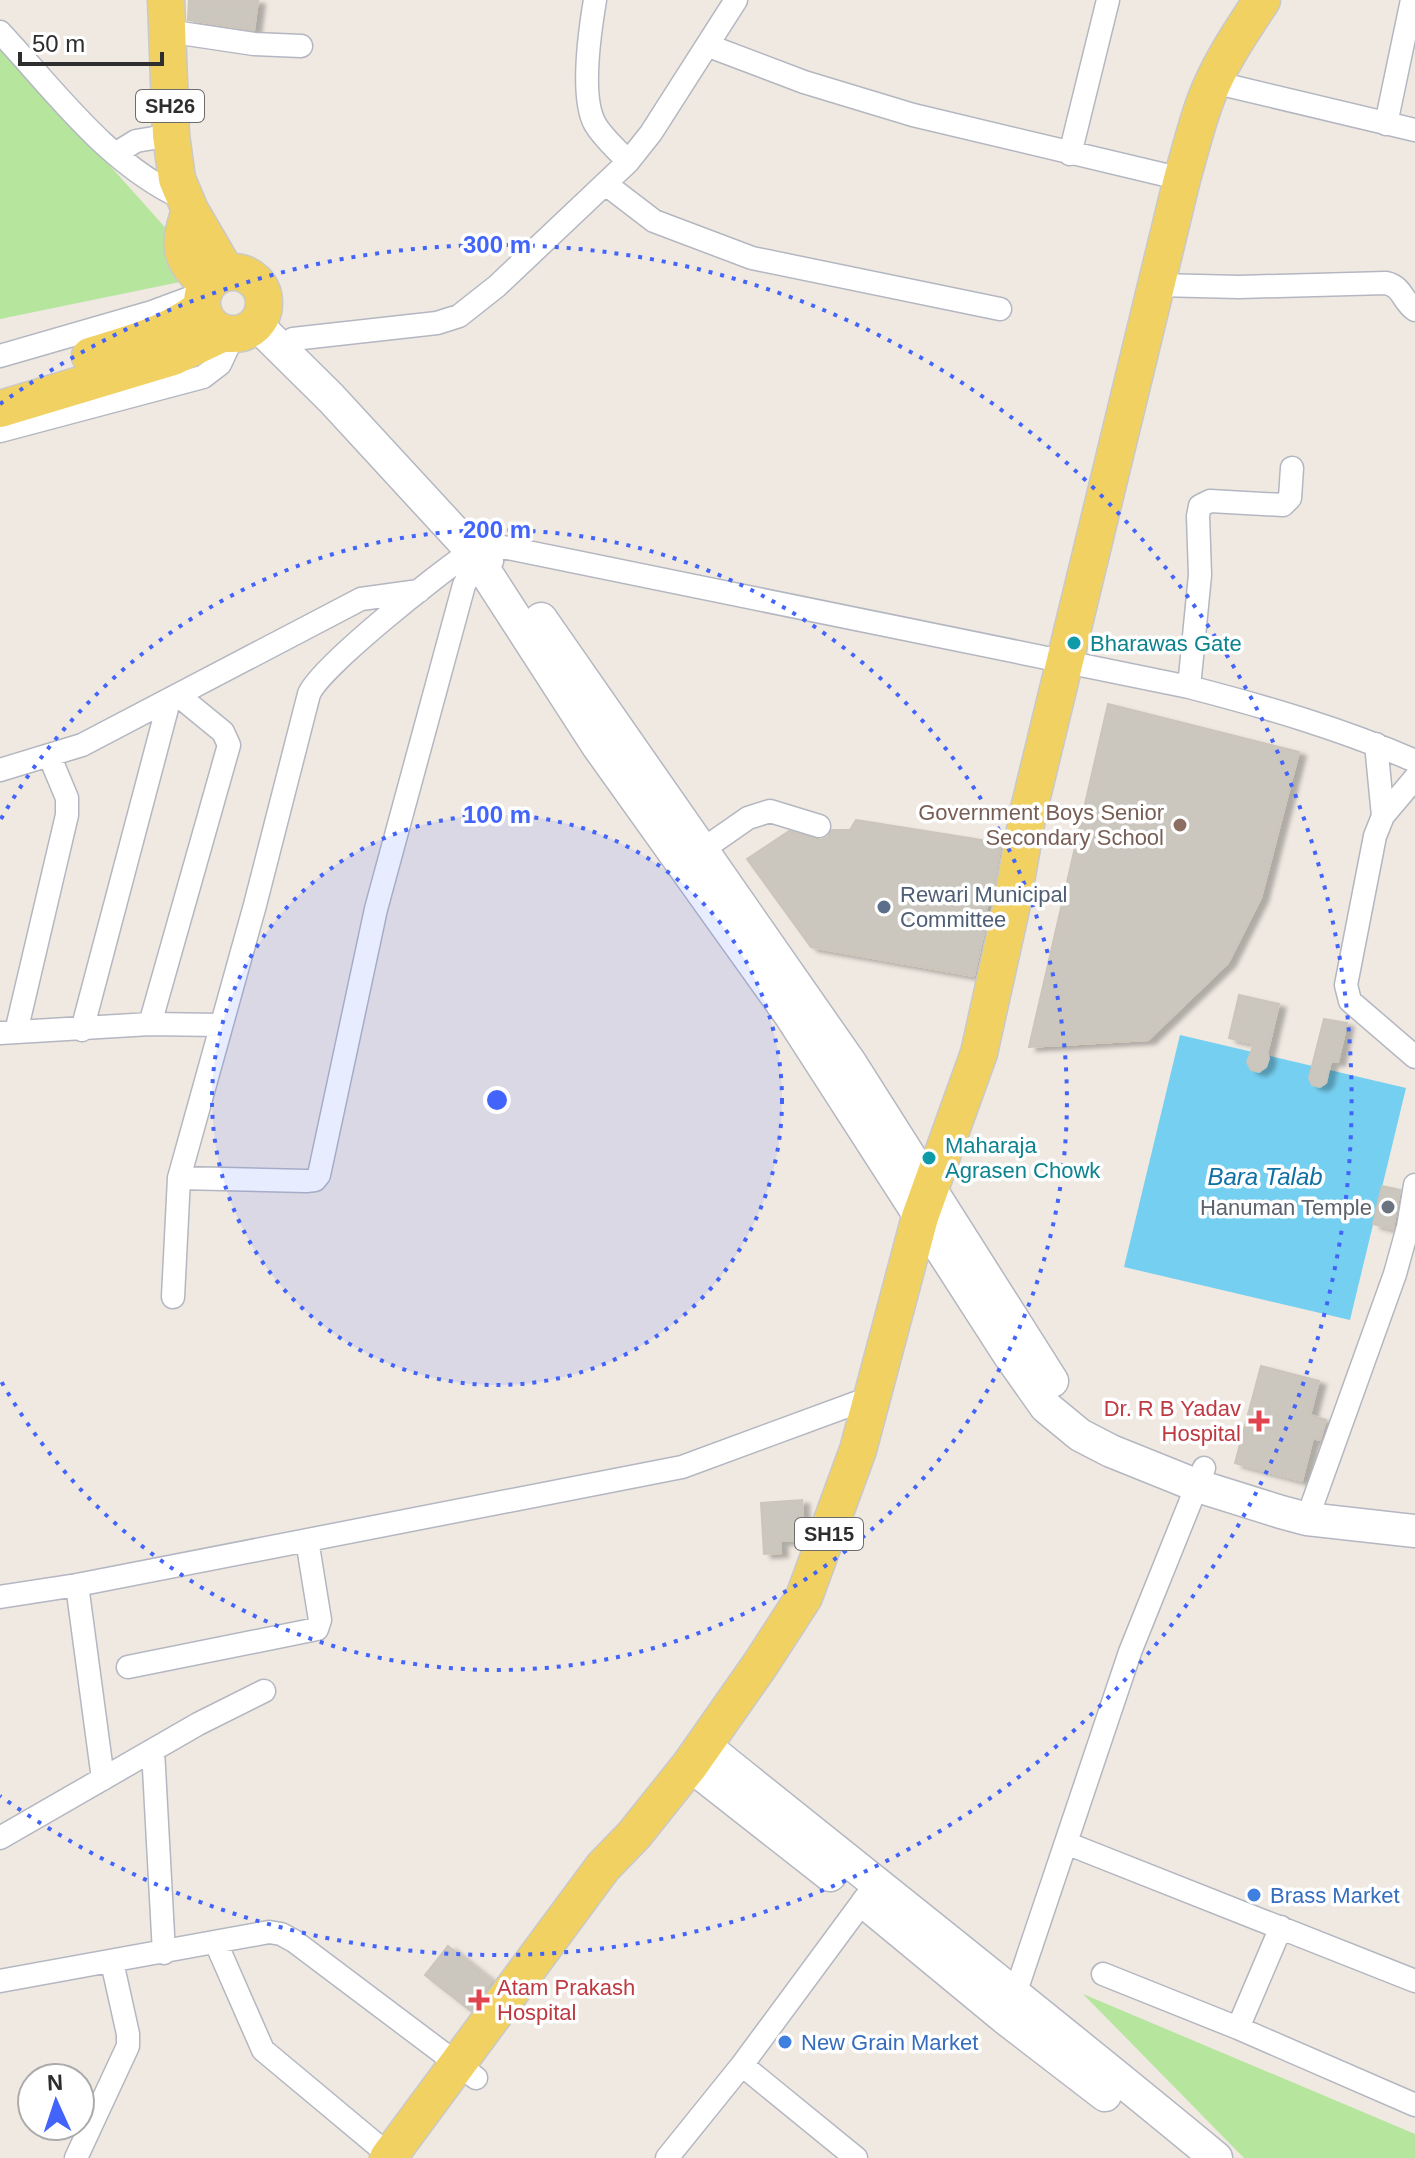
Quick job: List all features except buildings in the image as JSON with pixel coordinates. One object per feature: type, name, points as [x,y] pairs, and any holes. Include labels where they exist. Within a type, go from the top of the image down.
[{"type":"main road","points":[[925,1202],[979,1053],[1063,660],[1182,179],[1213,82],[1262,0]]},
{"type":"main road","name":"SH26","points":[[166,16],[171,135],[177,179],[188,205]]},
{"type":"main road","points":[[188,205],[182,239],[184,259],[189,267],[227,308],[331,398],[486,555],[598,746],[1062,1395],[1080,1412],[1201,1477],[1310,1509],[1415,1531]]},
{"type":"main road","points":[[227,308],[293,339],[421,465],[702,850],[851,1064],[925,1202]]},
{"type":"main road","points":[[0,385],[137,354],[173,357],[227,308]]},
{"type":"main road","points":[[0,409],[137,354]]},
{"type":"main road","name":"SH15","points":[[397,2157],[466,2072],[603,1867],[634,1835],[697,1755],[804,1597],[858,1450],[925,1202]]},
{"type":"main road","points":[[1310,1509],[1352,1507],[1415,1511]]},
{"type":"main road","points":[[697,1755],[1010,2006],[1187,2158]]},
{"type":"main road","points":[[1010,2006],[1216,2158]]},
{"type":"street","points":[[595,0],[588,57],[590,104],[595,125],[628,162]]},
{"type":"street","points":[[293,339],[452,320],[497,286],[628,162],[709,46],[736,0]]},
{"type":"street","points":[[1070,154],[1108,0]]},
{"type":"street","points":[[1386,124],[1412,0]]},
{"type":"street","points":[[166,16],[254,44],[301,46]]},
{"type":"street","points":[[0,32],[115,154],[145,178],[188,205]]},
{"type":"street","points":[[709,46],[804,82],[886,107],[1182,179]]},
{"type":"street","points":[[1213,82],[1415,130]]},
{"type":"street","points":[[115,154],[136,141],[171,135]]},
{"type":"street","points":[[607,185],[654,221],[752,258],[1000,309]]},
{"type":"street","points":[[1157,285],[1239,287],[1386,283],[1400,289],[1409,306],[1415,310]]},
{"type":"street","points":[[0,356],[152,312],[227,308],[220,364],[203,377],[0,431]]},
{"type":"street","points":[[1189,687],[1198,602],[1200,506],[1210,501],[1283,505],[1290,498],[1292,468]]},
{"type":"street","points":[[179,1178],[306,1181],[315,1180],[319,1175],[384,878],[464,585],[486,555]]},
{"type":"street","points":[[173,1297],[179,1178],[312,686],[420,591],[486,555],[1063,660],[1189,687],[1284,712],[1415,761]]},
{"type":"street","points":[[0,770],[82,745],[361,599],[420,591]]},
{"type":"street","points":[[150,1024],[229,745],[223,732],[174,698]]},
{"type":"street","points":[[82,1030],[174,698]]},
{"type":"street","points":[[1376,744],[1383,816]]},
{"type":"street","points":[[49,755],[67,798],[67,815],[8,1032],[150,1024],[220,1025]]},
{"type":"street","points":[[1415,778],[1383,816],[1375,836],[1346,985],[1350,1001],[1415,1057]]},
{"type":"street","points":[[702,850],[748,818],[770,811],[819,826]]},
{"type":"street","points":[[1329,1010],[1350,1001]]},
{"type":"street","points":[[1310,1509],[1395,1274],[1415,1185]]},
{"type":"street","points":[[0,1597],[77,1585],[682,1467],[872,1397]]},
{"type":"street","points":[[1010,2006],[1130,1652],[1201,1477]]},
{"type":"street","points":[[128,1667],[317,1629],[320,1620],[307,1540]]},
{"type":"street","points":[[77,1585],[103,1779]]},
{"type":"street","points":[[0,1838],[153,1750],[264,1691]]},
{"type":"street","points":[[153,1750],[164,1953]]},
{"type":"street","points":[[1066,1843],[1415,1981]]},
{"type":"street","points":[[667,2158],[742,2065],[868,1892]]},
{"type":"street","points":[[1238,2028],[1281,1927]]},
{"type":"street","points":[[0,1981],[269,1932],[281,1934],[466,2072]]},
{"type":"street","points":[[216,1943],[263,2050],[397,2157]]},
{"type":"street","points":[[76,2158],[128,2046],[112,1962]]},
{"type":"street","points":[[1103,1974],[1238,2028],[1415,2105]]},
{"type":"street","points":[[742,2065],[856,2158]]},
{"type":"green space","points":[[0,49],[54,103],[204,271],[180,282],[0,319]]},
{"type":"green space","points":[[1083,1994],[1415,2134],[1415,2158],[1244,2158]]},
{"type":"water","name":"Bara Talab","points":[[1180,1035],[1406,1088],[1350,1320],[1124,1267]]},
{"type":"place","name":"Bharawas Gate","points":[[1074,643]]},
{"type":"place","name":"Government Boys Senior Secondary School","points":[[1180,825]]},
{"type":"place","name":"Rewari Municipal Committee","points":[[884,907]]},
{"type":"place","name":"Maharaja Agrasen Chowk","points":[[929,1158]]},
{"type":"place","name":"Hanuman Temple","points":[[1388,1207]]},
{"type":"place","name":"Dr. R B Yadav Hospital","points":[[1259,1421]]},
{"type":"place","name":"Brass Market","points":[[1254,1895]]},
{"type":"place","name":"Atam Prakash Hospital","points":[[479,2000]]},
{"type":"place","name":"New Grain Market","points":[[785,2042]]}]
